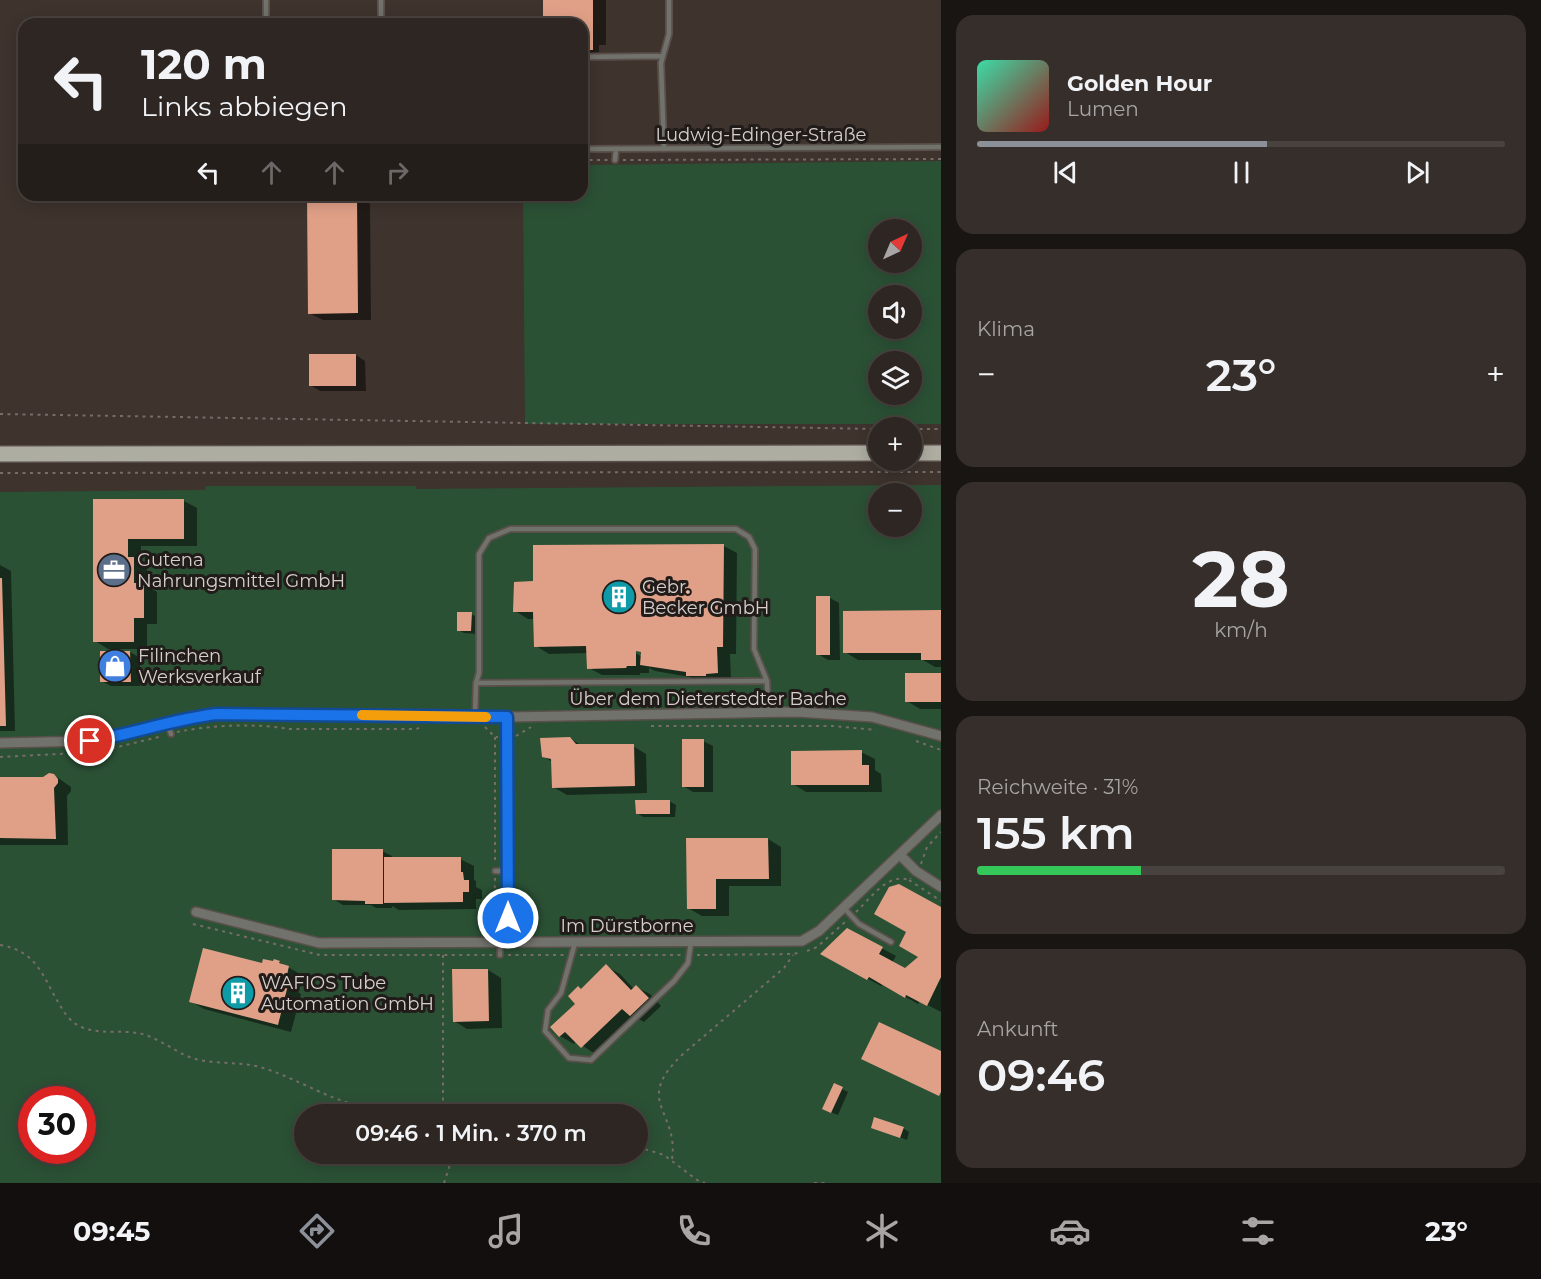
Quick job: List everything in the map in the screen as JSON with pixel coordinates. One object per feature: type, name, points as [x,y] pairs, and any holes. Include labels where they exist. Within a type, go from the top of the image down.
[{"type":"main road","points":[[0,454],[868,453]]},
{"type":"main road","points":[[922,453],[941,453]]},
{"type":"street","name":"Über dem Dieterstedter Bache","points":[[0,743],[90,741],[114,737],[167,722],[217,714],[476,721],[507,717],[797,712],[872,717],[941,736]]},
{"type":"street","points":[[504,942],[508,871],[507,717]]},
{"type":"street","points":[[802,941],[819,931],[941,815]]},
{"type":"street","points":[[900,855],[916,871],[941,887]]},
{"type":"street","name":"Im Dürstborne","points":[[196,912],[320,943],[802,941]]},
{"type":"lane","points":[[266,0],[266,18]]},
{"type":"lane","points":[[381,0],[381,18]]},
{"type":"lane","points":[[664,149],[661,63],[669,34],[669,0]]},
{"type":"lane","points":[[588,57],[663,56]]},
{"type":"lane","name":"Ludwig-Edinger-Straße","points":[[588,149],[941,147]]},
{"type":"lane","points":[[615,160],[616,149]]},
{"type":"lane","points":[[476,721],[476,683],[479,673],[479,554],[489,538],[510,529],[736,529],[749,537],[755,549],[754,649],[767,681],[768,712]]},
{"type":"lane","points":[[476,683],[767,681]]},
{"type":"lane","points":[[167,722],[171,734]]},
{"type":"lane","points":[[495,871],[508,871]]},
{"type":"lane","points":[[843,908],[859,924],[891,942]]},
{"type":"lane","points":[[500,955],[504,942]]},
{"type":"lane","points":[[575,943],[561,993],[548,1010],[544,1031],[569,1058],[591,1060],[674,981],[688,963],[691,942]]},
{"type":"path","points":[[588,160],[941,159]]},
{"type":"path","points":[[0,414],[868,429]]},
{"type":"path","points":[[922,429],[941,429]]},
{"type":"path","points":[[0,473],[941,472]]},
{"type":"path","points":[[476,721],[495,737],[514,738],[525,729],[535,726]]},
{"type":"path","points":[[0,757],[115,749],[202,728],[416,729],[424,726]]},
{"type":"path","points":[[649,726],[834,726],[879,730]]},
{"type":"path","points":[[483,955],[482,931],[491,927],[495,917],[495,737]]},
{"type":"path","points":[[915,740],[941,750]]},
{"type":"path","points":[[79,753],[90,765]]},
{"type":"path","points":[[909,880],[941,901]]},
{"type":"path","points":[[672,1159],[672,1137],[660,1104],[658,1091],[668,1069],[683,1053],[784,968],[802,941]]},
{"type":"path","points":[[443,1104],[441,968],[444,944]]},
{"type":"path","points":[[0,945],[21,950],[31,958],[66,1014],[77,1025],[102,1031],[140,1034],[156,1039],[192,1058],[262,1068],[356,1104]]},
{"type":"path","points":[[648,1150],[672,1159],[697,1180],[705,1183]]},
{"type":"path","points":[[444,1183],[450,1164]]},
{"type":"path","points":[[814,1183],[828,1183]]},
{"type":"green space","points":[[941,161],[941,424],[922,424],[922,417],[868,417],[868,424],[525,424],[523,201],[588,201],[588,165]]},
{"type":"green space","points":[[922,485],[941,485],[941,1183],[0,1183],[0,492],[205,490],[206,486],[416,486],[417,489],[868,486],[868,537],[922,537]]},
{"type":"building","points":[[543,0],[593,0],[593,50],[588,50],[588,18],[543,18]]},
{"type":"building","points":[[307,201],[357,201],[358,313],[308,314]]},
{"type":"building","points":[[309,354],[356,354],[356,386],[309,386]]},
{"type":"building","name":"Gutena Nahrungsmittel GmbH","points":[[93,499],[184,499],[184,539],[128,539],[128,557],[134,557],[134,583],[144,583],[144,618],[134,618],[134,642],[93,642]]},
{"type":"building","name":"Gebr. Becker GmbH","points":[[724,544],[723,647],[717,647],[718,673],[706,674],[706,676],[686,676],[686,672],[640,665],[641,652],[636,651],[636,666],[587,669],[586,646],[534,647],[533,612],[513,612],[514,582],[533,581],[533,545]]},
{"type":"building","points":[[0,578],[2,578],[6,726],[0,726]]},
{"type":"building","points":[[816,596],[830,596],[830,655],[816,655]]},
{"type":"building","points":[[941,610],[941,660],[921,660],[921,653],[843,653],[843,611]]},
{"type":"building","points":[[457,612],[472,612],[471,631],[457,631]]},
{"type":"building","name":"Filinchen Werksverkauf","points":[[100,651],[130,651],[131,682],[100,682]]},
{"type":"building","points":[[905,673],[941,673],[941,702],[905,702]]},
{"type":"building","points":[[570,737],[576,744],[634,744],[635,786],[552,788],[551,759],[542,757],[540,738]]},
{"type":"building","points":[[682,739],[704,739],[704,787],[682,787]]},
{"type":"building","points":[[862,750],[862,765],[869,765],[869,785],[791,785],[791,751]]},
{"type":"building","points":[[49,773],[54,774],[58,779],[54,788],[56,839],[0,838],[0,777],[43,777]]},
{"type":"building","points":[[635,800],[670,800],[670,814],[636,814]]},
{"type":"building","points":[[686,838],[768,838],[769,879],[716,879],[716,909],[687,909]]},
{"type":"building","points":[[332,849],[383,849],[383,904],[332,900]]},
{"type":"building","points":[[384,857],[461,857],[461,872],[463,872],[464,880],[469,880],[469,892],[463,892],[463,902],[384,903]]},
{"type":"building","points":[[899,884],[941,907],[941,977],[927,1006],[906,995],[905,998],[869,977],[867,980],[820,954],[847,928],[883,947],[879,954],[905,968],[918,957],[899,946],[906,932],[874,914],[889,887]]},
{"type":"building","name":"WAFIOS Tube Automation GmbH","points":[[203,948],[262,963],[263,959],[273,961],[274,959],[289,966],[285,984],[288,985],[278,1025],[189,1002]]},
{"type":"building","points":[[606,964],[631,990],[636,985],[649,998],[630,1016],[622,1009],[581,1048],[565,1032],[559,1037],[550,1027],[575,1004],[568,996],[578,986],[581,989]]},
{"type":"building","points":[[452,969],[488,969],[489,1021],[453,1022]]},
{"type":"building","points":[[879,1022],[941,1051],[941,1092],[939,1096],[861,1059]]},
{"type":"building","points":[[834,1083],[843,1087],[831,1113],[822,1109]]},
{"type":"building","points":[[874,1117],[904,1127],[900,1138],[871,1128]]},
{"type":"slow traffic","points":[[362,715],[486,717]]},
{"type":"place","name":"Gutena Nahrungsmittel GmbH","points":[[114,570]]},
{"type":"place","name":"Gebr. Becker GmbH","points":[[619,597]]},
{"type":"place","name":"Filinchen Werksverkauf","points":[[115,666]]},
{"type":"place","name":"WAFIOS Tube Automation GmbH","points":[[238,993]]},
{"type":"route","points":[[90,741],[114,737],[188,717],[217,714],[507,717],[508,918]]}]
